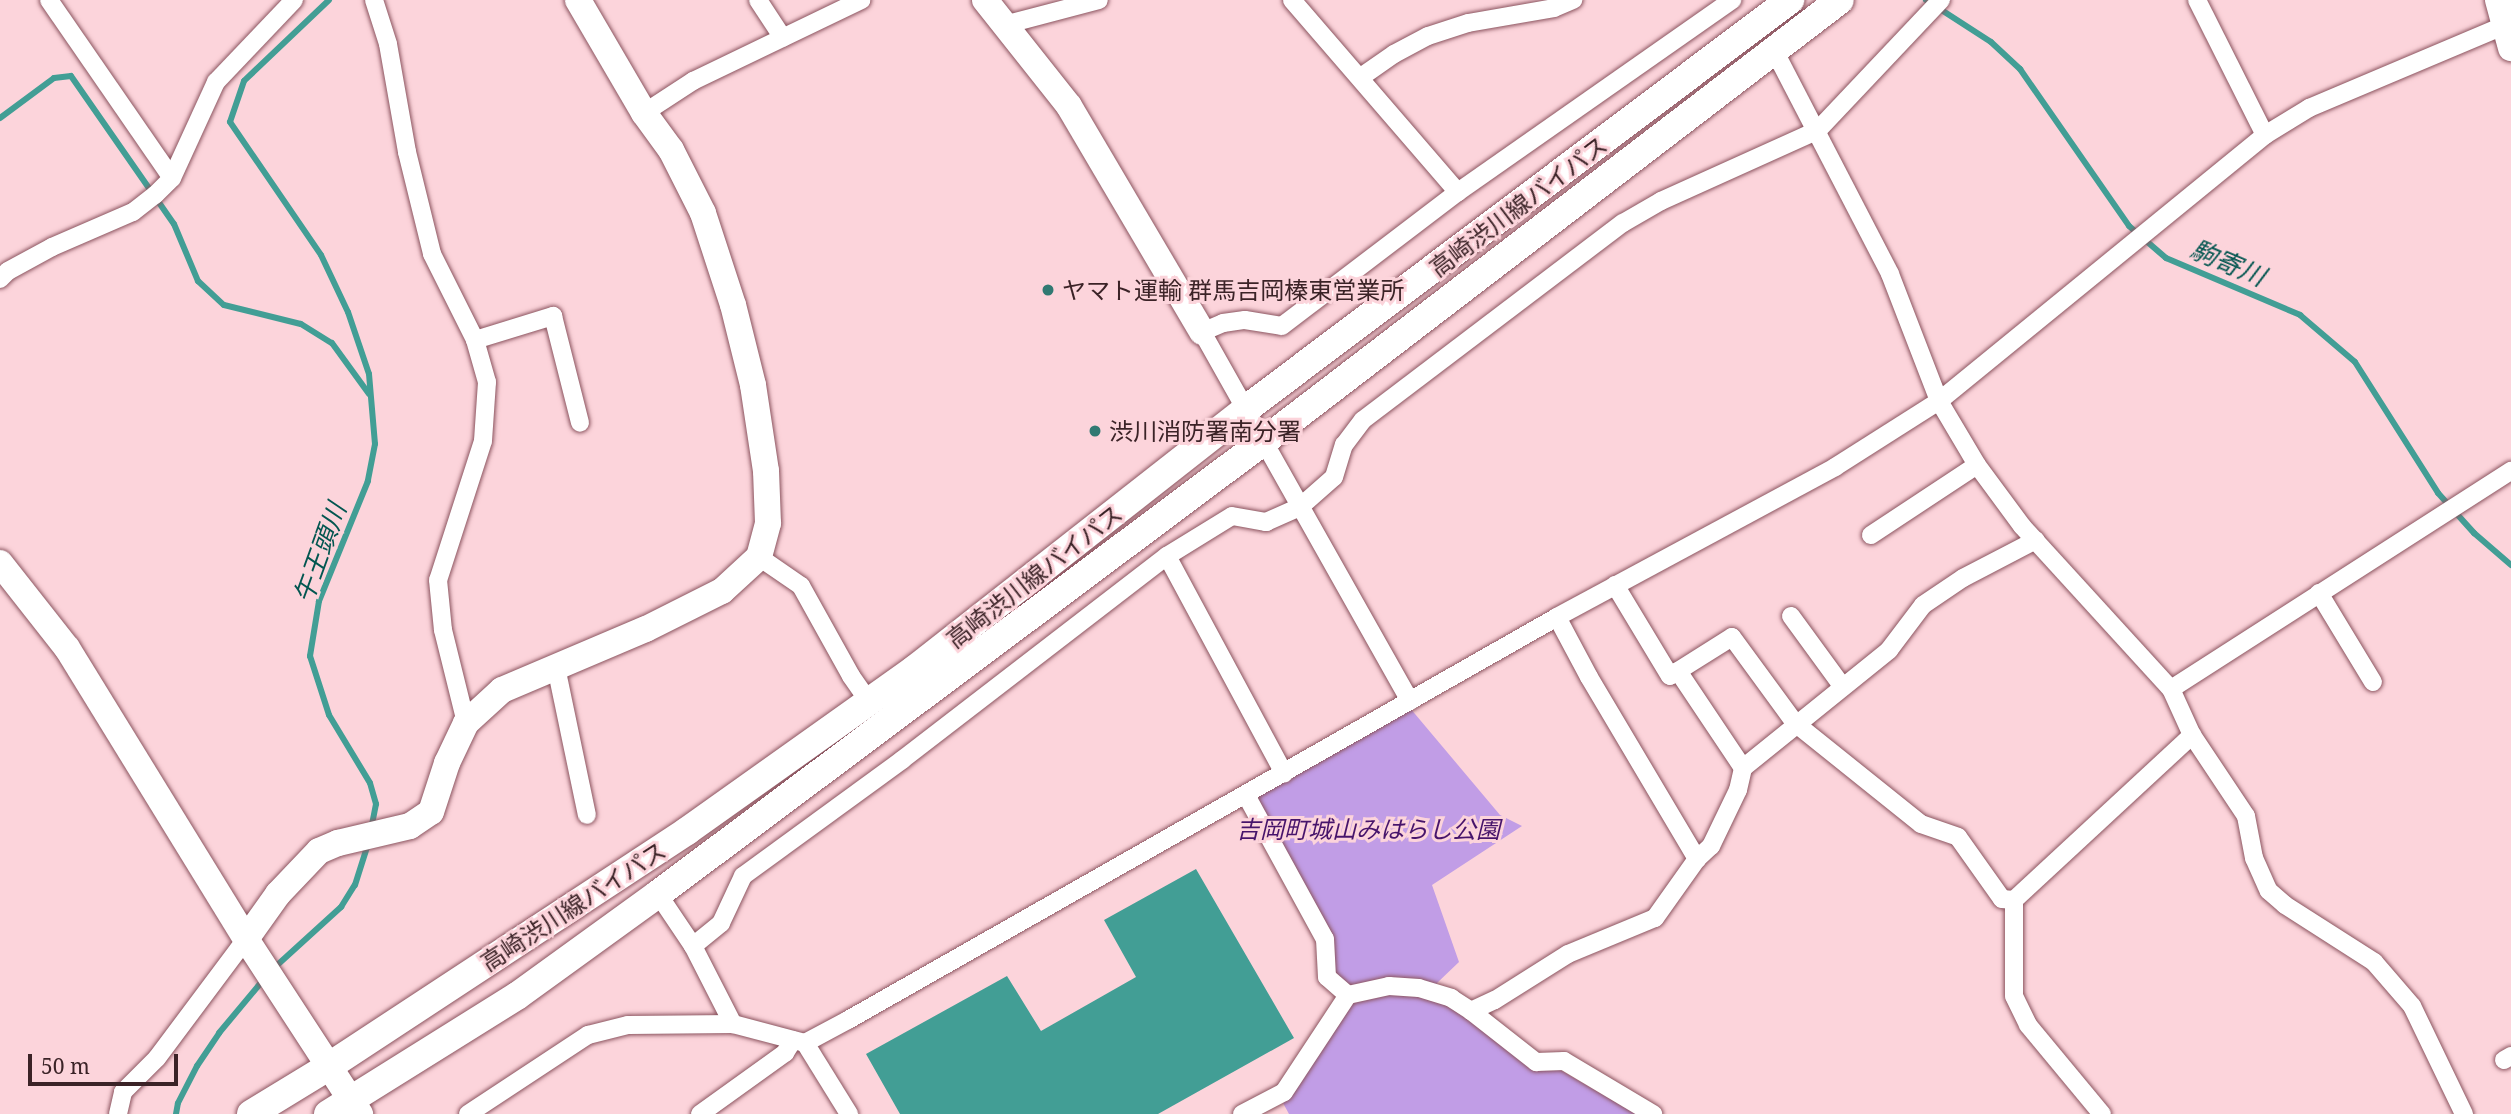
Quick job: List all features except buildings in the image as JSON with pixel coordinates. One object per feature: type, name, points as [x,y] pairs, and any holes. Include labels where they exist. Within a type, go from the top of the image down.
[{"type":"main road","name":"高崎渋川線バイパス","points":[[251,1114],[328,1067],[687,831],[869,702],[1246,409],[1790,0]]},
{"type":"main road","name":"高崎渋川線バイパス","points":[[328,1114],[356,1107],[658,894],[1264,441],[1840,0]]},
{"type":"street","points":[[49,0],[172,178]]},
{"type":"street","points":[[0,279],[8,271],[51,247],[133,212],[172,178],[216,82],[294,0]]},
{"type":"street","points":[[374,0],[388,44],[407,152],[432,254],[475,340],[487,382],[483,440],[438,580],[443,630],[466,723]]},
{"type":"street","points":[[118,1114],[123,1092],[157,1058],[278,894],[319,851],[338,843],[410,826],[431,812],[447,763],[466,723],[502,690],[646,629],[722,591],[760,556],[768,523],[766,471],[753,385],[733,305],[702,213],[671,150],[644,113],[578,0]]},
{"type":"street","points":[[758,0],[783,38]]},
{"type":"street","points":[[644,113],[692,81],[861,0]]},
{"type":"street","points":[[985,0],[1069,106],[1202,332],[1410,701]]},
{"type":"street","points":[[1004,25],[1099,0]]},
{"type":"street","points":[[1292,0],[1458,192]]},
{"type":"street","points":[[1361,78],[1394,54],[1428,36],[1468,23],[1554,8],[1573,0]]},
{"type":"street","points":[[1202,332],[1223,323],[1245,320],[1282,326],[1458,192],[1732,0]]},
{"type":"street","points":[[693,946],[721,923],[743,876],[902,760],[1167,556],[1232,516],[1266,522],[1300,507],[1334,477],[1344,445],[1363,420],[1623,223],[1661,201],[1818,130],[1941,0]]},
{"type":"street","points":[[2197,0],[2265,135]]},
{"type":"street","points":[[700,1114],[799,1042],[1246,795],[1557,617],[1835,467],[1939,401],[2265,135],[2309,108],[2507,37],[2498,0]]},
{"type":"street","points":[[1774,50],[1818,130],[1890,274],[1939,401],[1978,466],[2036,540],[2171,689],[2192,735],[2246,816],[2254,858],[2269,891],[2285,905],[2374,962],[2412,1006],[2464,1114]]},
{"type":"street","points":[[475,340],[553,316],[580,423]]},
{"type":"street","points":[[1871,535],[1978,466]]},
{"type":"street","points":[[2171,689],[2511,471]]},
{"type":"street","points":[[1471,1011],[1494,1000],[1568,954],[1655,919],[1697,859],[1711,846],[1738,790],[1743,768],[1795,723],[1889,650],[1923,605],[1963,578],[2036,540]]},
{"type":"street","points":[[760,556],[801,586],[869,702]]},
{"type":"street","points":[[1167,556],[1284,773]]},
{"type":"street","points":[[0,563],[67,649],[246,939],[356,1107]]},
{"type":"street","points":[[1615,586],[1670,676],[1732,637],[1795,723],[1921,824],[1958,837],[2002,898],[2014,900]]},
{"type":"street","points":[[2319,593],[2373,682]]},
{"type":"street","points":[[1791,616],[1842,686]]},
{"type":"street","points":[[1557,617],[1589,677],[1697,859]]},
{"type":"street","points":[[556,667],[587,815]]},
{"type":"street","points":[[1678,671],[1743,768]]},
{"type":"street","points":[[2102,1114],[2028,1025],[2014,996],[2014,900],[2192,735]]},
{"type":"street","points":[[1246,795],[1325,939],[1327,977],[1348,995]]},
{"type":"street","points":[[658,894],[693,946],[733,1024]]},
{"type":"street","points":[[1242,1114],[1284,1092],[1348,995],[1388,986],[1419,988],[1451,998],[1536,1062],[1564,1061],[1653,1114]]},
{"type":"street","points":[[468,1114],[588,1035],[628,1025],[733,1024],[799,1042],[849,1114]]},
{"type":"green space","name":"吉岡町城山みはらし公園","points":[[1410,708],[1500,815],[1522,826],[1432,885],[1459,962],[1437,983],[1433,996],[1636,1114],[1289,1114],[1283,1103],[1291,1097],[1350,1000],[1331,975],[1253,796]]},
{"type":"water","points":[[1196,869],[1294,1038],[1158,1114],[900,1114],[866,1054],[1007,976],[1041,1031],[1136,977],[1104,920]]},
{"type":"waterway","name":"午王頭川","points":[[329,0],[244,81],[230,122],[321,255],[348,312],[369,374],[375,444],[368,481],[319,601],[310,656],[329,715],[370,783],[376,804],[371,830]]},
{"type":"waterway","name":"駒寄川","points":[[1926,0],[1991,42],[2020,69],[2129,226],[2166,258],[2300,315],[2355,362],[2438,493],[2474,533],[2511,565]]},
{"type":"waterway","points":[[0,118],[54,78],[71,76],[174,224],[198,281],[224,305],[301,324],[332,343],[369,394]]},
{"type":"waterway","name":"午王頭川","points":[[274,968],[341,907],[355,885],[368,844]]},
{"type":"waterway","name":"午王頭川","points":[[176,1114],[178,1103],[197,1066],[219,1033],[264,979]]},
{"type":"place","name":"ヤマト運輸 群馬吉岡榛東営業所","points":[[1048,290]]},
{"type":"place","name":"渋川消防署南分署","points":[[1095,431]]}]
